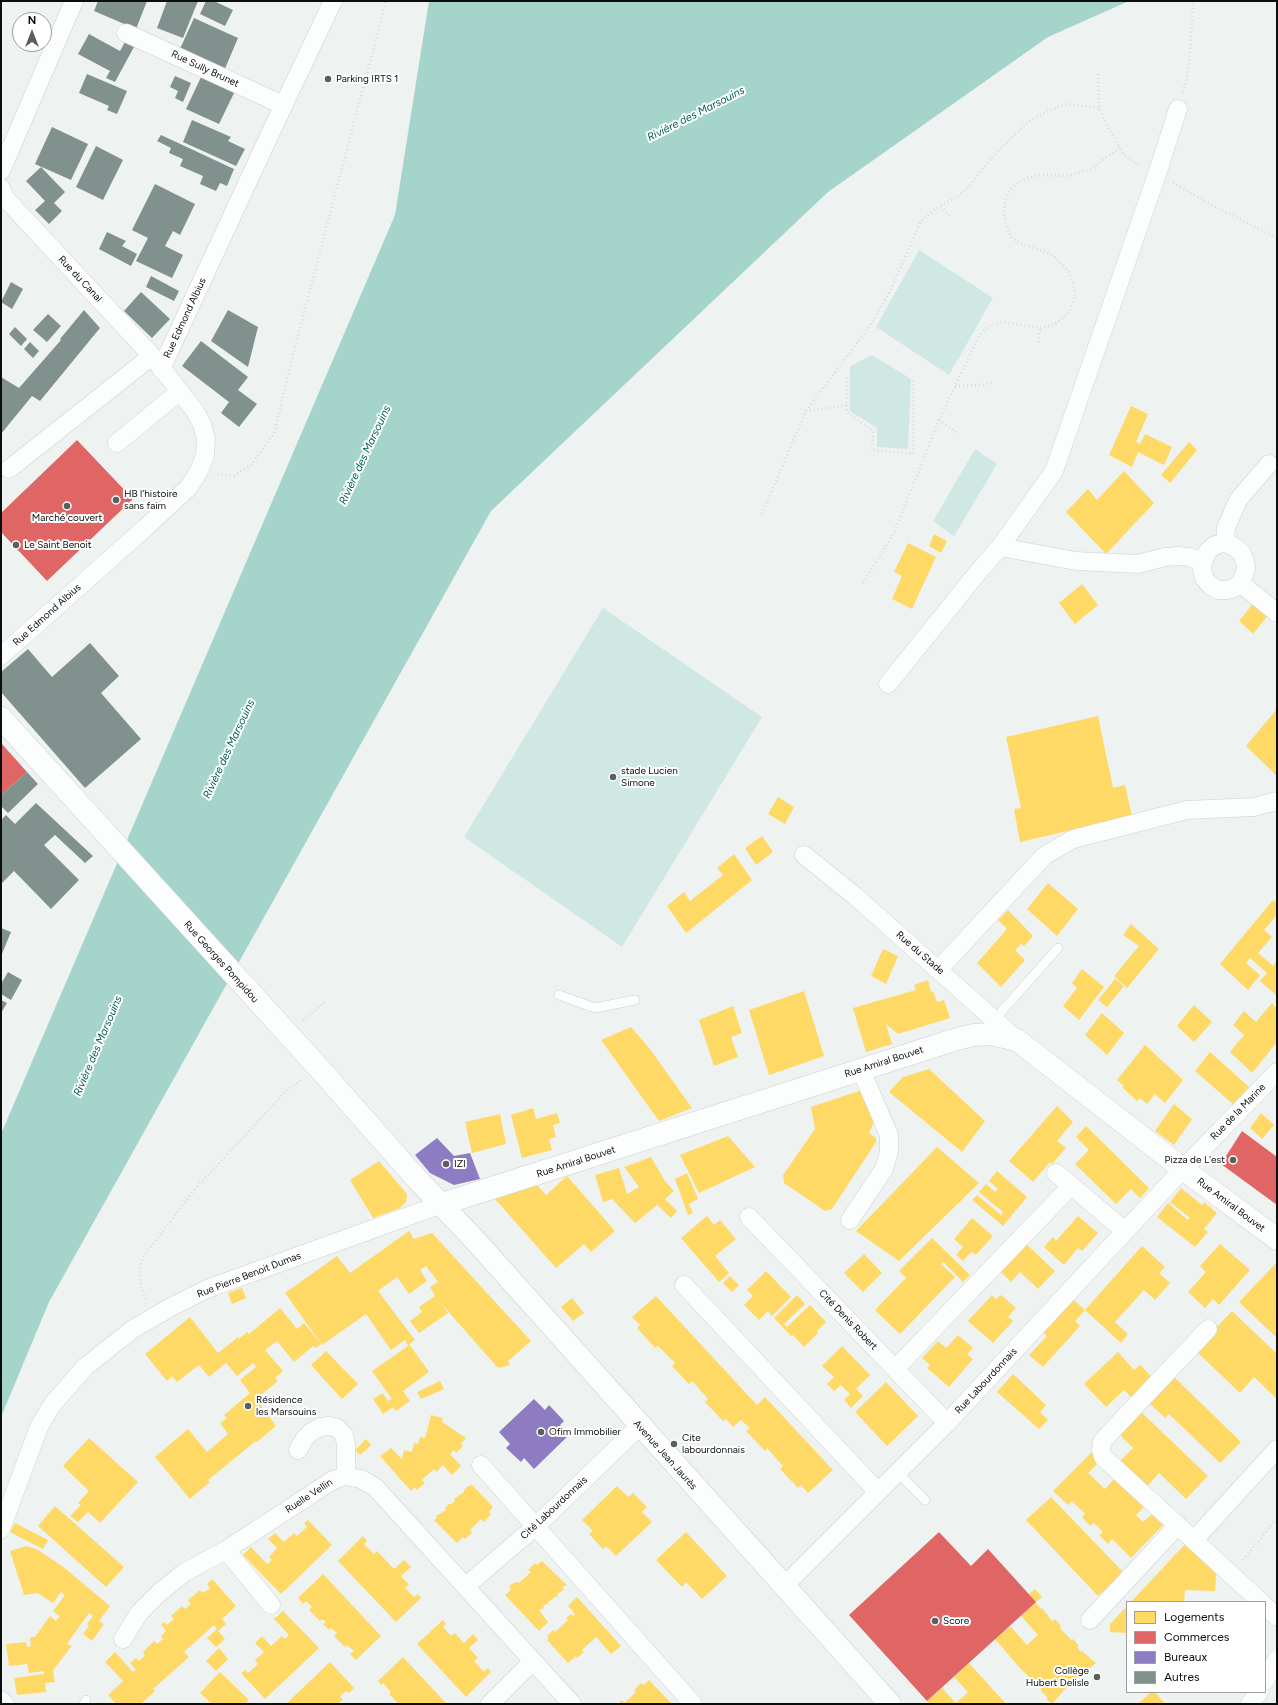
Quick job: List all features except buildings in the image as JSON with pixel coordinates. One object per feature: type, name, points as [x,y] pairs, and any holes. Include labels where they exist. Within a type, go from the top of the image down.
[{"type":"main road","name":"Rue Georges Pompidou","points":[[1,718],[318,1067],[416,1178],[442,1204]]},
{"type":"main road","name":"Rue Amiral Bouvet","points":[[442,1204],[974,1035],[991,1034],[1017,1040],[1183,1169],[1277,1239]]},
{"type":"main road","name":"Avenue Jean Jaurès","points":[[442,1204],[783,1587],[890,1704]]},
{"type":"street","points":[[1,171],[74,1]]},
{"type":"street","name":"Rue Edmond Albius","points":[[1,656],[189,487],[199,471],[205,455],[206,438],[202,424],[195,411],[157,363],[333,1]]},
{"type":"street","name":"Rue Sully Brunet","points":[[126,33],[283,105]]},
{"type":"street","points":[[888,684],[1000,547],[1054,471],[1158,174],[1178,109]]},
{"type":"street","name":"Rue du Canal","points":[[1,188],[5,198],[157,363]]},
{"type":"street","points":[[9,469],[157,363]]},
{"type":"street","points":[[117,444],[179,392]]},
{"type":"street","points":[[1224,543],[1226,528],[1238,500],[1269,464]]},
{"type":"street","points":[[1224,543],[1234,546],[1241,552],[1245,561],[1244,576],[1240,583],[1234,588],[1218,590],[1210,585],[1204,578],[1202,569],[1203,562],[1208,551],[1215,545],[1224,543]]},
{"type":"street","points":[[1000,547],[1076,561],[1138,564],[1165,557],[1178,556],[1190,557],[1203,562]]},
{"type":"street","points":[[1240,583],[1277,613]]},
{"type":"street","points":[[939,970],[1044,856],[1072,839],[1187,810],[1254,807],[1277,801]]},
{"type":"street","name":"Rue du Stade","points":[[804,855],[855,896],[1017,1040]]},
{"type":"street","points":[[850,1220],[884,1169],[889,1152],[889,1135],[861,1070]]},
{"type":"street","name":"Rue de la Marine","points":[[1183,1169],[1277,1072]]},
{"type":"street","name":"Rue Labourdonnais","points":[[783,1587],[946,1423],[1183,1169]]},
{"type":"street","points":[[1056,1174],[1125,1231]]},
{"type":"street","points":[[895,1369],[1071,1186]]},
{"type":"street","name":"Rue Pierre Benoit Dumas","points":[[1,1529],[39,1427],[52,1405],[86,1367],[133,1329],[171,1307],[207,1289],[442,1204]]},
{"type":"street","name":"Cité Denis Robert","points":[[749,1217],[946,1423]]},
{"type":"street","points":[[684,1285],[878,1492]]},
{"type":"street","points":[[1208,1329],[1102,1442],[1101,1450],[1103,1457],[1260,1601]]},
{"type":"street","points":[[298,1450],[311,1432],[320,1427],[329,1426],[337,1428],[344,1435],[346,1444],[346,1476],[361,1479],[375,1487],[572,1704]]},
{"type":"street","name":"Cité Labourdonnais","points":[[466,1586],[536,1526],[640,1426]]},
{"type":"street","points":[[1194,1540],[1277,1449]]},
{"type":"street","points":[[481,1465],[693,1704]]},
{"type":"street","name":"Ruelle Vellin","points":[[124,1639],[139,1613],[159,1593],[185,1572],[226,1550],[333,1480],[346,1476]]},
{"type":"street","points":[[1090,1620],[1178,1526]]},
{"type":"street","points":[[226,1550],[271,1605]]},
{"type":"street","points":[[1266,1607],[1277,1617]]},
{"type":"street","points":[[1266,1679],[1277,1659]]},
{"type":"street","points":[[490,1704],[533,1661]]},
{"type":"street","points":[[1250,1704],[1258,1693]]},
{"type":"street","points":[[1,1700],[5,1704]]},
{"type":"lane","points":[[994,1020],[1058,948]]},
{"type":"lane","points":[[559,995],[595,1008],[635,1000]]},
{"type":"lane","points":[[897,1472],[925,1500]]},
{"type":"path","points":[[201,464],[215,474],[234,476],[252,464],[274,433],[297,339],[386,1]]},
{"type":"path","points":[[1178,109],[1187,78],[1193,1]]},
{"type":"path","points":[[762,514],[806,411],[870,326],[890,292],[921,221],[934,210],[958,196],[972,183],[991,158],[1029,121],[1052,109],[1064,105],[1099,108]]},
{"type":"path","points":[[863,583],[894,533],[938,420],[956,386],[979,336],[990,325],[1003,322],[1040,328],[1054,325],[1068,312],[1075,297],[1074,282],[1068,271],[1055,257],[1044,251],[1021,244],[1012,238],[1006,226],[1004,214],[1005,201],[1009,191],[1018,183],[1029,177],[1041,175],[1068,176],[1092,169],[1106,157],[1120,149]]},
{"type":"path","points":[[941,206],[950,218]]},
{"type":"path","points":[[1038,342],[1040,328]]},
{"type":"path","points":[[847,376],[847,412],[873,431],[872,450],[913,454],[913,380]]},
{"type":"path","points":[[956,386],[980,385],[995,382]]},
{"type":"path","points":[[806,411],[847,405]]},
{"type":"path","points":[[938,420],[957,433]]},
{"type":"path","points":[[287,1034],[326,1001]]},
{"type":"path","points":[[147,1298],[141,1289],[140,1268],[143,1257],[194,1190],[284,1092],[318,1067]]},
{"type":"path","points":[[1232,1575],[1277,1518]]},
{"type":"shaded area","points":[[919,250],[993,298],[949,375],[876,327]]},
{"type":"shaded area","points":[[872,355],[911,379],[908,449],[877,447],[877,428],[850,411],[850,366]]},
{"type":"shaded area","points":[[975,449],[997,464],[954,536],[933,521]]},
{"type":"shaded area","name":"stade Lucien Simone","points":[[603,608],[762,717],[622,947],[464,837]]},
{"type":"water","name":"Rivière des Marsouins","points":[[429,1],[1129,1],[1048,37],[828,192],[491,511],[49,1302],[1,1417],[1,1134],[395,215]]},
{"type":"place","name":"Parking IRTS 1","points":[[328,79]]},
{"type":"place","name":"HB l'histoire sans faim","points":[[116,500]]},
{"type":"place","name":"Marché couvert","points":[[67,506]]},
{"type":"place","name":"Le Saint Benoit","points":[[16,545]]},
{"type":"place","name":"stade Lucien Simone","points":[[613,777]]},
{"type":"place","name":"Pizza de L'est","points":[[1233,1160]]},
{"type":"place","name":"IZI","points":[[446,1164]]},
{"type":"place","name":"Résidence les Marsouins","points":[[248,1406]]},
{"type":"place","name":"Ofim Immobilier","points":[[541,1432]]},
{"type":"place","name":"Cite labourdonnais","points":[[674,1444]]},
{"type":"place","name":"Score","points":[[935,1621]]},
{"type":"place","name":"Collège Hubert Delisle","points":[[1097,1677]]}]
